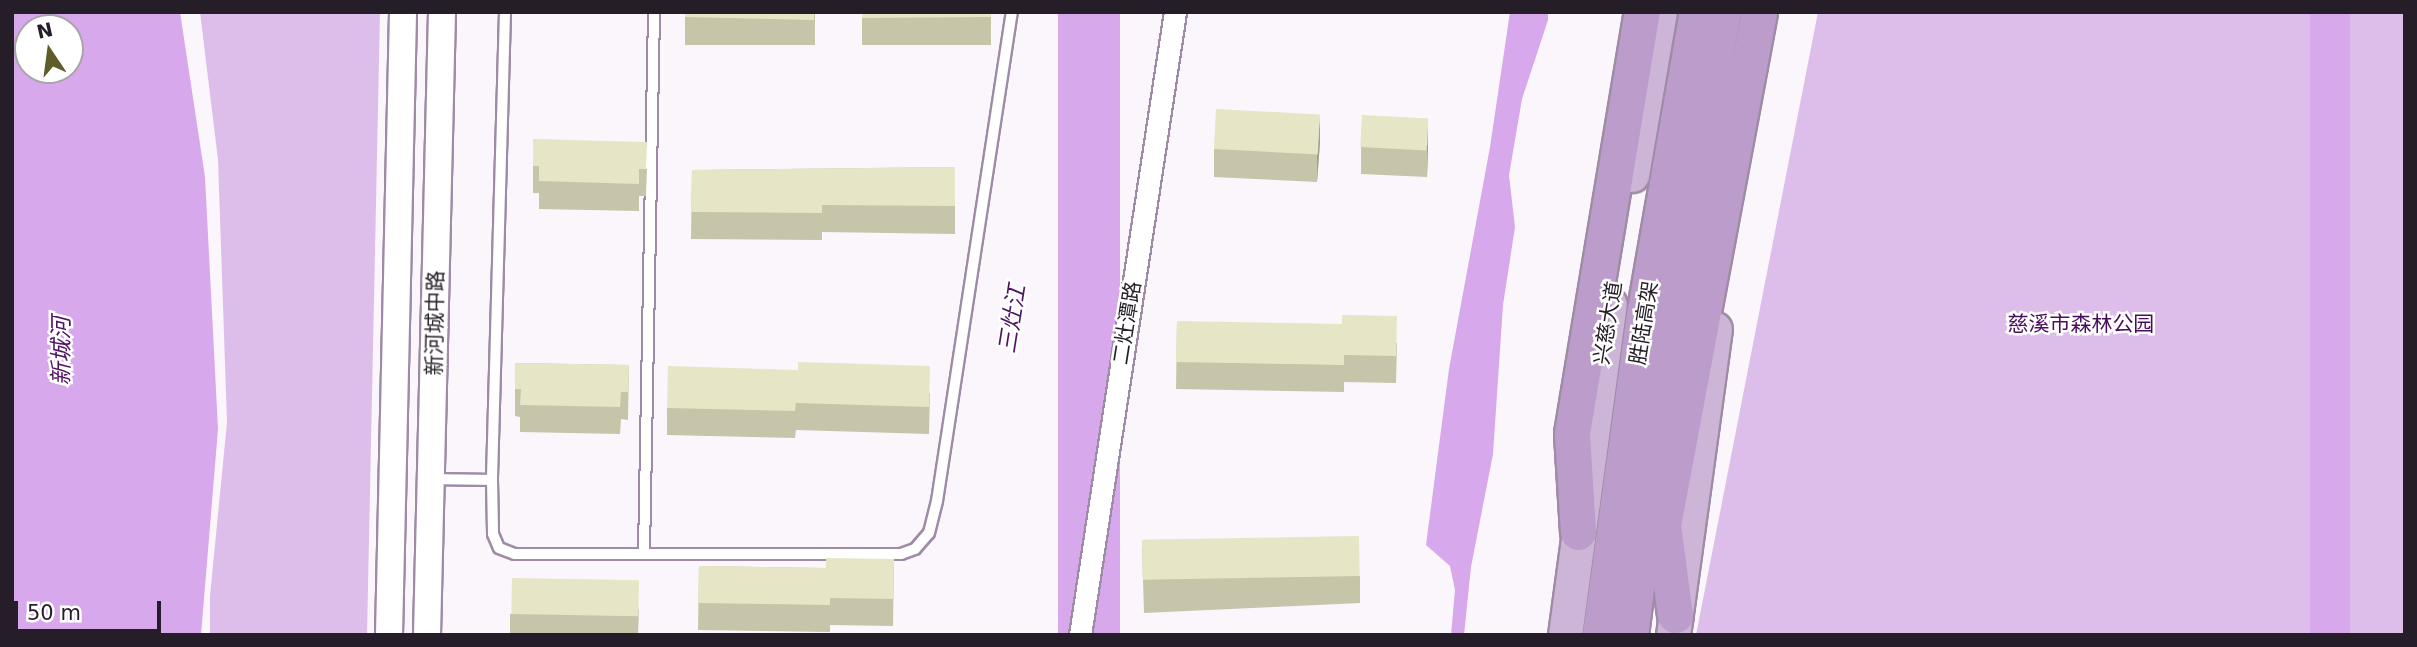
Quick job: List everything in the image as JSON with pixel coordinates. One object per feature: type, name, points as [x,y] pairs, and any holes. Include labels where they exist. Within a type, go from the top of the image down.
[{"type":"highway","points":[[1578,532],[1572,433],[1642,12]]},
{"type":"highway","name":"胜陆高架","points":[[1600,635],[1644,315],[1697,12]]},
{"type":"highway","name":"胜陆高架","points":[[1630,635],[1670,319],[1723,12]]},
{"type":"highway","points":[[1674,625],[1663,525],[1759,12]]},
{"type":"main road","name":"兴慈大道","points":[[1565,635],[1609,309],[1660,12]]},
{"type":"main road","points":[[1674,625],[1751,78],[1765,12]]},
{"type":"street","name":"新河城中路","points":[[389,635],[403,12]]},
{"type":"street","name":"新河城中路","points":[[428,635],[442,12]]},
{"type":"street","name":"二灶潭路","points":[[1080,635],[1175,12]]},
{"type":"lane","points":[[505,12],[492,480],[493,534],[499,548],[514,554],[901,554],[915,549],[929,533],[1012,12]]},
{"type":"lane","points":[[643,552],[654,12]]},
{"type":"lane","points":[[431,479],[492,480]]},
{"type":"green space","points":[[200,12],[380,12],[367,635],[210,635],[210,596],[227,422],[218,160]]},
{"type":"green space","name":"慈溪市森林公园","points":[[1818,12],[2405,12],[2405,635],[1696,635]]},
{"type":"water","name":"新城河","points":[[12,12],[180,12],[205,177],[218,429],[201,635],[12,635]]},
{"type":"water","points":[[1058,12],[1120,12],[1120,635],[1058,635]]},
{"type":"water","points":[[1510,12],[1548,12],[1548,20],[1522,99],[1509,175],[1515,227],[1503,305],[1493,454],[1471,567],[1464,635],[1451,635],[1455,590],[1450,566],[1426,545],[1449,369],[1490,147]]},
{"type":"water","points":[[2310,12],[2350,12],[2350,635],[2310,635]]},
{"type":"building","points":[[685,12],[814,12],[814,20],[685,17]]},
{"type":"building","points":[[862,12],[991,12],[991,17],[862,18]]},
{"type":"building","points":[[1216,109],[1320,114],[1318,154],[1214,149]]},
{"type":"building","points":[[1362,115],[1428,118],[1426,150],[1360,147]]},
{"type":"building","points":[[533,139],[647,142],[646,169],[639,169],[639,184],[539,181],[539,166],[533,166]]},
{"type":"building","points":[[955,167],[955,206],[822,205],[822,213],[691,212],[692,170]]},
{"type":"building","points":[[1342,315],[1397,316],[1396,356],[1344,355],[1344,365],[1176,362],[1177,321],[1342,324]]},
{"type":"building","points":[[798,362],[930,366],[929,407],[796,403],[795,411],[667,408],[668,366],[798,370]]},
{"type":"building","points":[[515,363],[629,365],[628,392],[621,392],[620,407],[520,405],[521,389],[515,389]]},
{"type":"building","points":[[1359,536],[1360,576],[1143,580],[1142,540]]},
{"type":"building","points":[[826,558],[894,559],[893,599],[830,598],[830,605],[698,603],[699,566],[826,568]]},
{"type":"building","points":[[512,578],[639,580],[638,616],[511,614]]},
{"type":"water label","name":"三灶江","points":[[1012,319]]}]
